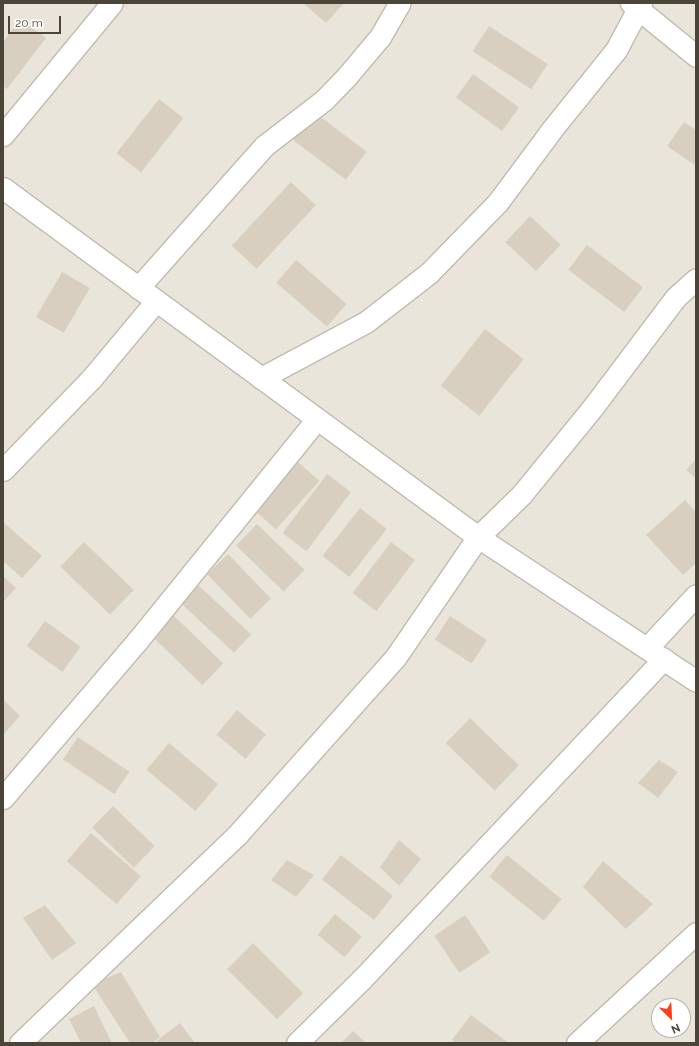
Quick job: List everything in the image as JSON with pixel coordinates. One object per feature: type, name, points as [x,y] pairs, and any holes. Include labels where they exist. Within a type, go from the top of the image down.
[{"type":"street","points":[[3,136],[112,3]]},
{"type":"street","points":[[138,288],[264,146],[324,100],[347,76],[380,37],[400,3]]},
{"type":"street","points":[[261,378],[366,322],[429,273],[498,202],[553,128],[616,50],[637,4],[696,56]]},
{"type":"street","points":[[3,188],[478,537],[696,681]]},
{"type":"street","points":[[20,1043],[238,834],[395,658],[478,537],[522,494],[593,406],[674,298],[696,279]]},
{"type":"street","points":[[3,470],[91,378],[156,301]]},
{"type":"street","points":[[3,798],[143,634],[317,419]]},
{"type":"street","points":[[297,1043],[362,979],[656,654],[696,596]]},
{"type":"street","points":[[577,1043],[696,933]]},
{"type":"shaded area","points":[[3,3],[696,3],[696,1043],[3,1043]]},
{"type":"building","points":[[303,3],[344,3],[326,23]]},
{"type":"building","points":[[20,19],[46,38],[7,89],[3,86],[3,42]]},
{"type":"building","points":[[489,26],[548,64],[531,89],[473,51]]},
{"type":"building","points":[[473,74],[519,108],[502,131],[456,97]]},
{"type":"building","points":[[159,99],[183,118],[141,172],[117,153]]},
{"type":"building","points":[[314,112],[367,152],[346,180],[293,140]]},
{"type":"building","points":[[684,122],[696,130],[696,166],[667,146]]},
{"type":"building","points":[[291,182],[316,205],[257,269],[232,246]]},
{"type":"building","points":[[530,216],[561,245],[536,271],[505,242]]},
{"type":"building","points":[[587,245],[643,287],[624,312],[568,270]]},
{"type":"building","points":[[296,260],[347,304],[327,327],[276,283]]},
{"type":"building","points":[[62,272],[90,288],[64,333],[36,317]]},
{"type":"building","points":[[485,329],[524,359],[479,416],[441,386]]},
{"type":"building","points":[[696,459],[696,478],[686,470]]},
{"type":"building","points":[[297,461],[319,481],[276,529],[254,509]]},
{"type":"building","points":[[327,474],[351,492],[306,551],[282,533]]},
{"type":"building","points":[[685,500],[696,512],[696,563],[683,575],[646,535]]},
{"type":"building","points":[[360,508],[387,529],[349,577],[322,556]]},
{"type":"building","points":[[3,522],[42,556],[22,578],[3,561]]},
{"type":"building","points":[[257,524],[304,570],[284,591],[236,546]]},
{"type":"building","points":[[84,542],[134,590],[110,614],[60,566]]},
{"type":"building","points":[[391,542],[415,560],[376,611],[352,593]]},
{"type":"building","points":[[228,554],[271,599],[250,619],[207,574]]},
{"type":"building","points":[[3,576],[16,588],[3,602]]},
{"type":"building","points":[[197,584],[251,634],[234,653],[180,602]]},
{"type":"building","points":[[170,612],[223,663],[202,685],[149,634]]},
{"type":"building","points":[[450,616],[487,640],[472,663],[435,639]]},
{"type":"building","points":[[45,621],[81,647],[62,672],[27,646]]},
{"type":"building","points":[[3,699],[20,716],[3,735]]},
{"type":"building","points":[[237,710],[266,734],[246,759],[216,735]]},
{"type":"building","points":[[470,718],[519,765],[495,790],[446,743]]},
{"type":"building","points":[[78,737],[129,772],[114,794],[63,759]]},
{"type":"building","points":[[169,743],[218,784],[196,811],[147,770]]},
{"type":"building","points":[[659,760],[678,772],[658,798],[638,783]]},
{"type":"building","points":[[113,806],[155,846],[134,868],[92,828]]},
{"type":"building","points":[[91,833],[141,876],[117,904],[67,861]]},
{"type":"building","points":[[399,840],[421,859],[399,886],[380,867]]},
{"type":"building","points":[[341,855],[393,896],[374,920],[322,879]]},
{"type":"building","points":[[507,855],[561,899],[544,921],[489,877]]},
{"type":"building","points":[[287,860],[314,875],[296,897],[271,880]]},
{"type":"building","points":[[603,861],[653,904],[626,929],[583,887]]},
{"type":"building","points":[[45,905],[76,943],[52,960],[23,918]]},
{"type":"building","points":[[335,914],[362,936],[344,957],[318,935]]},
{"type":"building","points":[[465,915],[490,952],[459,973],[434,936]]},
{"type":"building","points":[[253,943],[303,993],[277,1019],[227,969]]},
{"type":"building","points":[[121,972],[160,1037],[152,1043],[130,1043],[92,984]]},
{"type":"building","points":[[94,1006],[112,1043],[81,1043],[69,1019]]},
{"type":"building","points":[[471,1015],[509,1043],[456,1043],[452,1040]]},
{"type":"building","points":[[180,1023],[195,1043],[154,1043]]},
{"type":"building","points":[[353,1031],[366,1043],[341,1043]]}]
